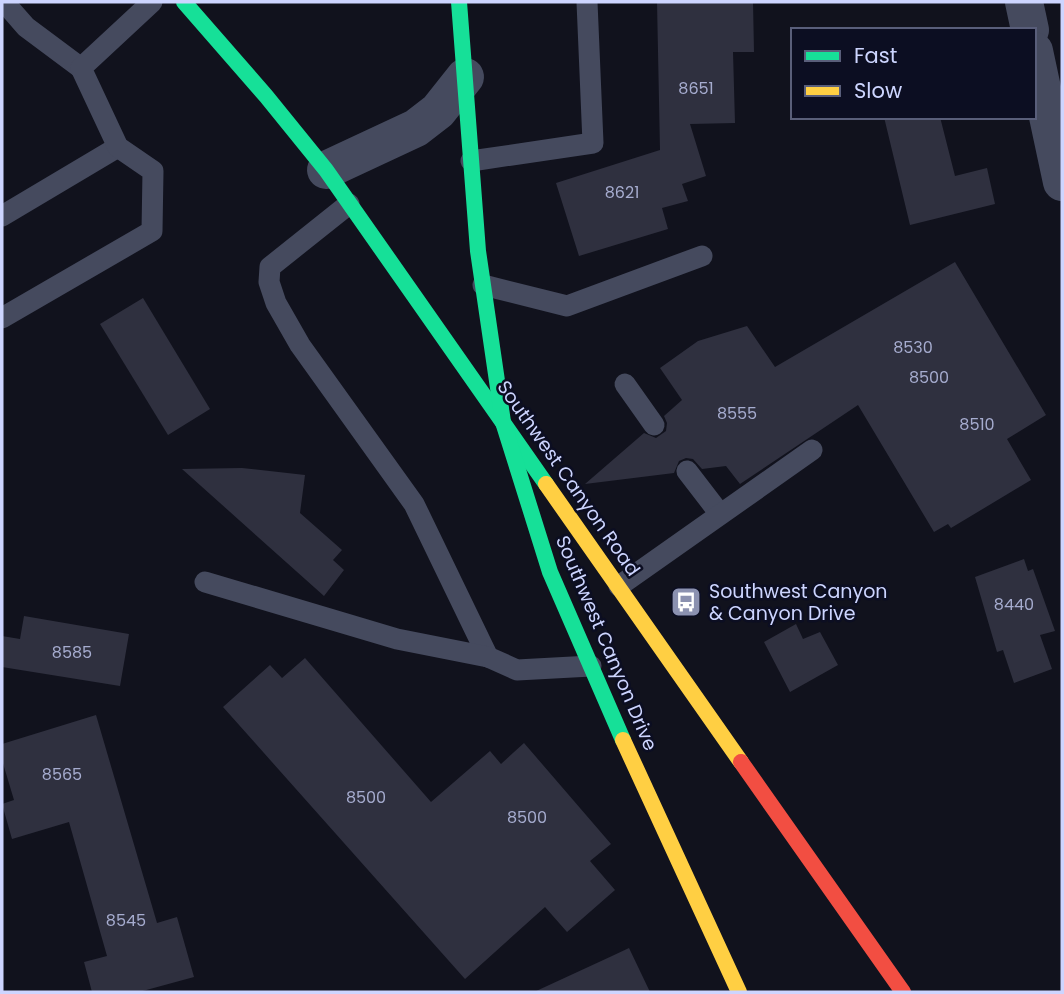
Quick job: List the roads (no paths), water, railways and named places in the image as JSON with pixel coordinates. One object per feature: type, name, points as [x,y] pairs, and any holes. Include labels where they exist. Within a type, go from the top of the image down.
[{"type":"main road","name":"Southwest Canyon Road","points":[[184,2],[326,170],[903,992]]},
{"type":"main road","name":"Southwest Canyon Drive","points":[[459,2],[483,285],[503,422],[550,572],[739,992]]},
{"type":"street","points":[[1024,2],[1030,28]]},
{"type":"street","points":[[1036,60],[1062,182]]},
{"type":"street","points":[[326,170],[416,128],[438,111],[465,77]]},
{"type":"lane","points":[[2,318],[152,230],[153,171],[118,147],[81,68],[26,27],[4,2]]},
{"type":"lane","points":[[81,68],[152,2]]},
{"type":"lane","points":[[471,161],[593,143],[587,2]]},
{"type":"lane","points":[[2,216],[118,147]]},
{"type":"lane","points":[[349,204],[270,267],[269,282],[276,303],[300,345],[414,504],[488,657]]},
{"type":"lane","points":[[483,285],[567,306],[702,256]]},
{"type":"lane","points":[[625,384],[654,425]]},
{"type":"lane","points":[[620,586],[813,450]]},
{"type":"lane","points":[[687,471],[720,514]]},
{"type":"lane","points":[[205,582],[397,639],[488,657],[517,670],[592,666]]},
{"type":"place","name":"Southwest Canyon & Canyon Drive","points":[[686,602]]}]
